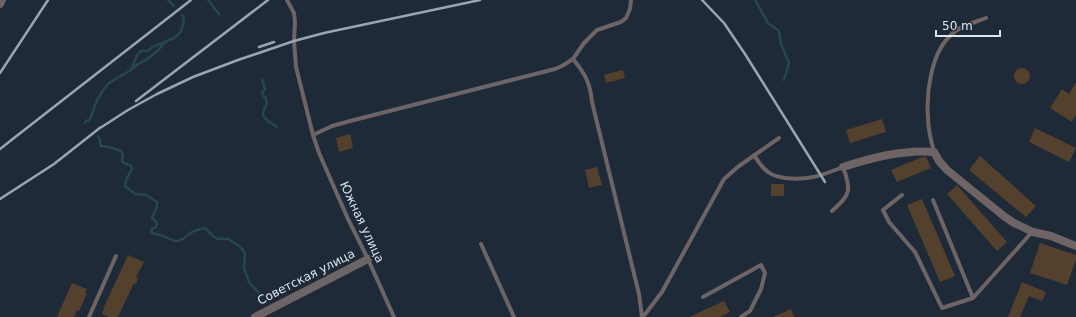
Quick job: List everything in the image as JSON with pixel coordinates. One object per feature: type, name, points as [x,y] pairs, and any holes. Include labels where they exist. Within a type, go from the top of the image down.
[{"type":"street","points":[[0,4],[2,0]]},
{"type":"street","points":[[843,167],[900,152],[921,150],[934,152],[939,161],[947,170],[1005,217],[1022,228],[1050,236],[1076,246]]},
{"type":"street","name":"Советская улица","points":[[255,317],[368,259]]},
{"type":"lane","name":"Южная улица","points":[[287,0],[294,13],[296,67],[313,135],[325,168],[394,317]]},
{"type":"lane","points":[[313,135],[332,126],[350,120],[555,69],[573,59],[584,43],[597,30],[621,22],[626,18],[630,9],[631,0]]},
{"type":"lane","points":[[934,152],[927,104],[931,76],[937,54],[949,36],[958,30],[986,18]]},
{"type":"lane","points":[[573,59],[590,86],[592,102],[639,294],[642,317]]},
{"type":"lane","points":[[642,317],[662,292],[724,179],[732,171],[779,138]]},
{"type":"lane","points":[[754,155],[763,168],[768,172],[773,175],[787,178],[807,179],[821,176],[843,167],[848,183],[848,193],[841,203],[832,211]]},
{"type":"lane","points":[[902,195],[883,210],[889,222],[915,252],[942,308],[973,298],[1033,232]]},
{"type":"lane","points":[[934,200],[973,298]]},
{"type":"lane","points":[[481,244],[514,317]]},
{"type":"lane","points":[[89,317],[116,256]]},
{"type":"lane","points":[[703,297],[761,265],[765,273],[761,289],[750,311],[741,317]]},
{"type":"building","points":[[1019,68],[1025,68],[1030,73],[1028,82],[1025,84],[1019,84],[1014,79],[1014,73]]},
{"type":"building","points":[[623,70],[625,78],[606,83],[604,75]]},
{"type":"building","points":[[1076,82],[1076,115],[1072,122],[1050,108],[1062,89],[1069,94]]},
{"type":"building","points":[[882,119],[886,132],[850,143],[846,130]]},
{"type":"building","points":[[1035,128],[1076,148],[1069,162],[1029,142]]},
{"type":"building","points":[[350,134],[353,148],[339,152],[336,138]]},
{"type":"building","points":[[980,156],[1036,206],[1026,217],[969,170]]},
{"type":"building","points":[[922,157],[926,157],[931,168],[897,182],[891,170]]},
{"type":"building","points":[[597,167],[602,185],[589,188],[585,170]]},
{"type":"building","points":[[771,184],[784,184],[784,196],[771,196]]},
{"type":"building","points":[[957,185],[1007,242],[997,251],[947,194]]},
{"type":"building","points":[[922,199],[955,276],[940,282],[907,205]]},
{"type":"building","points":[[1040,243],[1076,255],[1076,260],[1067,285],[1030,273]]},
{"type":"building","points":[[128,255],[144,262],[136,277],[138,278],[136,284],[134,283],[118,317],[109,317],[102,314],[103,309]]},
{"type":"building","points":[[1022,282],[1046,292],[1042,301],[1029,296],[1020,317],[1008,317]]},
{"type":"building","points":[[72,283],[87,289],[85,293],[87,294],[79,311],[77,310],[74,317],[57,317]]},
{"type":"building","points":[[724,301],[730,312],[720,317],[689,317]]},
{"type":"building","points":[[791,309],[794,317],[773,317]]},
{"type":"waterway","points":[[168,0],[174,6]]},
{"type":"waterway","points":[[208,0],[219,14]]},
{"type":"waterway","points":[[755,0],[768,23],[779,31],[781,44],[789,63],[784,80]]},
{"type":"waterway","points":[[85,123],[91,117],[97,100],[104,89],[109,83],[131,70],[137,55],[141,51],[148,51],[156,45],[170,40],[178,35],[183,26],[184,18],[182,15]]},
{"type":"waterway","points":[[133,68],[151,56],[164,43]]},
{"type":"waterway","points":[[262,80],[265,89],[262,93],[267,104],[263,115],[264,118],[277,127]]},
{"type":"waterway","points":[[98,136],[101,146],[121,151],[123,154],[122,161],[131,166],[132,169],[126,179],[125,186],[135,194],[146,195],[157,202],[157,207],[152,218],[157,223],[156,227],[152,229],[151,232],[174,241],[178,241],[192,232],[205,228],[218,239],[228,239],[243,250],[245,254],[244,268],[249,282],[261,298]]},
{"type":"railway","points":[[0,73],[48,0]]},
{"type":"railway","points":[[0,149],[191,0]]},
{"type":"railway","points":[[136,101],[268,0]]},
{"type":"railway","points":[[97,130],[128,110],[157,94],[193,77],[238,60],[294,41],[324,33],[480,0]]},
{"type":"railway","points":[[702,0],[724,23],[745,54],[825,182]]},
{"type":"railway","points":[[259,47],[274,42]]},
{"type":"railway","points":[[0,199],[54,164],[101,127]]}]
